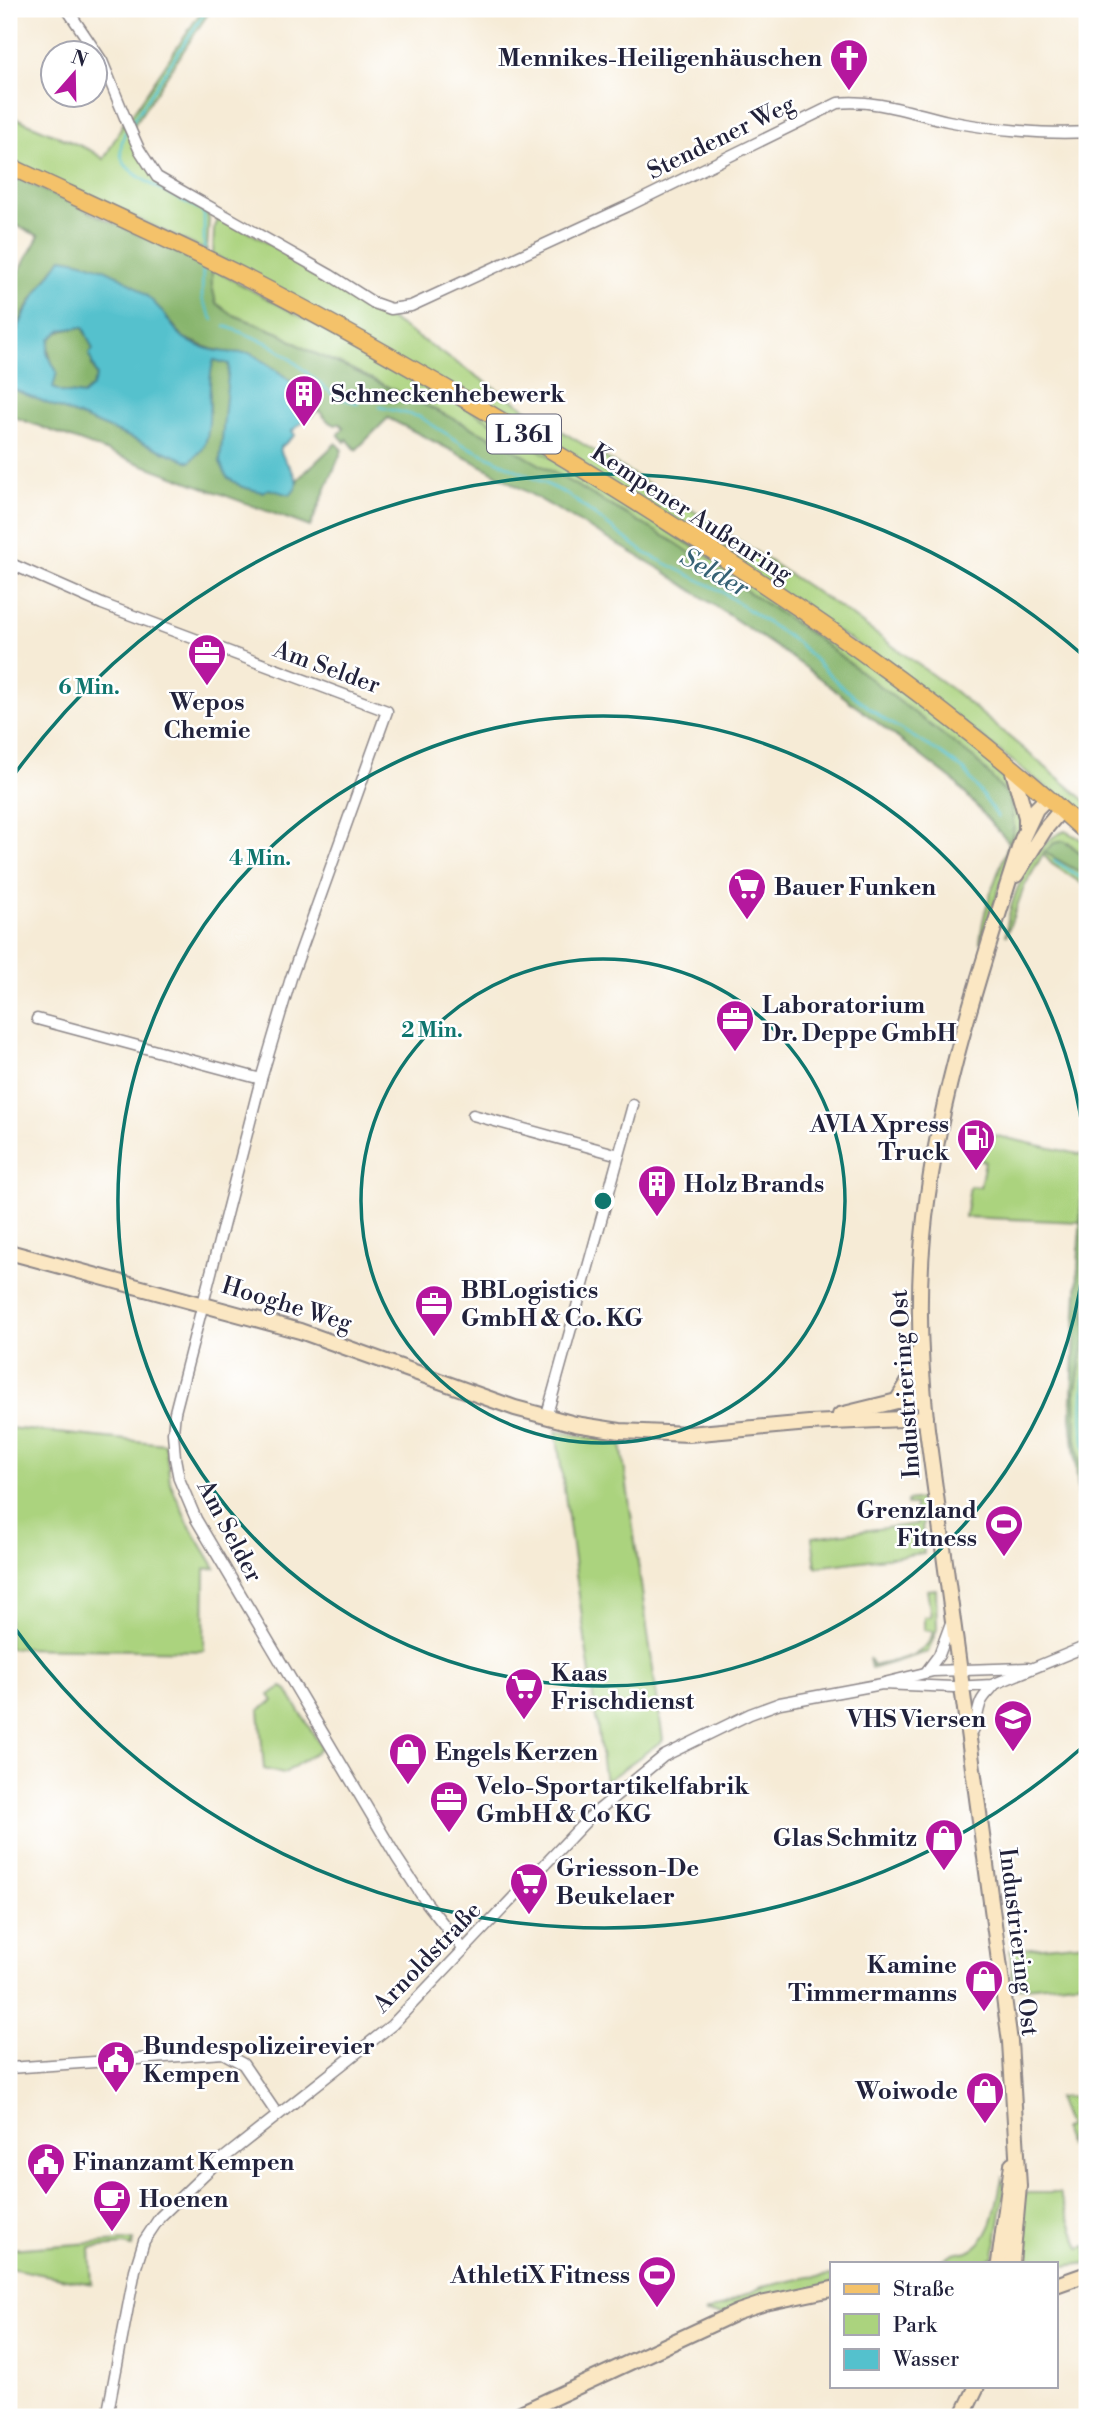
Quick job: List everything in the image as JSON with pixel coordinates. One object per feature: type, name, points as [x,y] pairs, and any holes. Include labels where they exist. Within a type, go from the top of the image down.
[{"type":"main road","name":"Kempener Außenring","points":[[9,166],[243,276],[532,439],[745,571],[845,639],[940,709],[1087,833]]},
{"type":"street","name":"Stendener Weg","points":[[67,9],[103,61],[129,127],[157,177],[330,275],[374,303],[391,309],[411,306],[628,206],[838,103],[884,105],[980,126],[1087,132]]},
{"type":"street","name":"Am Selder","points":[[9,563],[102,604],[387,711],[306,933],[261,1079],[175,1412],[173,1433],[177,1469],[186,1500],[235,1588],[397,1858],[426,1902],[464,1950]]},
{"type":"street","points":[[1012,768],[1026,817],[1026,828]]},
{"type":"street","name":"Industriering Ost","points":[[1012,2262],[1019,2186],[1010,2042],[926,1418],[920,1278],[931,1173],[954,1070],[1026,828],[1036,809],[1047,798]]},
{"type":"street","name":"Industriering Ost","points":[[1009,886],[1045,829],[1061,810]]},
{"type":"street","points":[[37,1019],[261,1079]]},
{"type":"street","points":[[547,1418],[633,1105]]},
{"type":"street","points":[[473,1115],[619,1155]]},
{"type":"street","name":"Hooghe Weg","points":[[9,1252],[327,1339],[547,1418],[596,1428],[690,1434],[809,1423],[926,1418]]},
{"type":"street","points":[[897,1401],[908,1383],[921,1342]]},
{"type":"street","name":"Hooghe Weg","points":[[809,1423],[897,1401],[924,1400]]},
{"type":"street","points":[[926,1672],[939,1655],[952,1619]]},
{"type":"street","name":"Arnoldstraße","points":[[882,1684],[963,1688],[995,1684],[1087,1646]]},
{"type":"street","name":"Arnoldstraße","points":[[107,2417],[130,2293],[142,2248],[160,2217],[211,2168],[392,2025],[590,1817],[664,1756],[750,1714],[780,1703],[882,1684],[926,1672],[1032,1668]]},
{"type":"street","points":[[969,1734],[976,1727],[978,1709],[983,1698],[995,1684]]},
{"type":"street","points":[[9,2067],[223,2053],[243,2064],[277,2114]]},
{"type":"street","name":"Industriering Ost","points":[[999,2262],[1016,2137]]},
{"type":"street","points":[[1058,2277],[1087,2272]]},
{"type":"street","points":[[1058,2285],[1087,2272]]},
{"type":"street","points":[[512,2417],[738,2312],[765,2302],[830,2289]]},
{"type":"street","points":[[954,2417],[965,2388]]},
{"type":"street","points":[[962,2417],[975,2388]]},
{"type":"green space","points":[[203,9],[211,9],[132,128],[129,119]]},
{"type":"green space","points":[[9,115],[90,150],[104,159],[124,122],[149,169],[207,211],[207,251],[9,160]]},
{"type":"green space","points":[[9,174],[212,269],[216,303],[231,314],[279,333],[307,350],[497,440],[676,543],[818,639],[976,760],[1010,798],[1014,828],[1010,844],[955,782],[801,664],[662,570],[482,466],[388,418],[356,450],[347,439],[345,442],[338,434],[344,428],[339,423],[336,425],[329,422],[318,410],[307,420],[313,408],[301,391],[251,353],[233,354],[184,338],[157,306],[62,258],[25,311],[9,347],[9,289],[39,236],[9,222]]},
{"type":"green space","points":[[218,220],[230,221],[328,278],[548,423],[692,510],[842,609],[953,690],[1087,802],[1087,822],[877,656],[213,254],[214,229]]},
{"type":"green space","points":[[212,269],[401,370],[568,467],[810,622],[969,738],[1012,790],[1021,806],[1021,827],[980,943],[989,899],[1014,828],[976,760],[351,369],[307,350],[279,333],[231,314],[216,303]]},
{"type":"green space","points":[[83,327],[93,349],[92,365],[97,376],[92,387],[83,395],[60,392],[53,388],[55,378],[48,350],[49,342],[64,330]]},
{"type":"green space","points":[[214,359],[230,364],[220,462],[228,477],[242,487],[269,488],[298,482],[297,480],[336,443],[342,450],[310,527],[9,415],[9,385],[11,388],[210,411],[209,373]]},
{"type":"green space","points":[[1065,831],[1087,845],[1087,859],[1069,843],[1057,858],[1087,876],[1087,887],[1052,864],[1043,854],[1024,887],[1006,936],[1011,907],[1023,875],[1042,847]]},
{"type":"green space","points":[[1064,841],[1087,859],[1087,876],[1044,852],[1054,843]]},
{"type":"green space","points":[[1087,1084],[1086,1333],[1075,1394],[1076,1439],[1087,1504],[1087,1578],[1071,1416]]},
{"type":"green space","points":[[979,1132],[1083,1155],[1080,1222],[965,1217],[970,1186],[980,1187],[985,1161],[975,1159]]},
{"type":"green space","points":[[1087,1230],[1087,1504],[1076,1439],[1075,1394],[1086,1333]]},
{"type":"green space","points":[[9,1428],[165,1444],[170,1482],[188,1523],[215,1568],[205,1569],[204,1651],[9,1648]]},
{"type":"green space","points":[[556,1431],[621,1443],[663,1740],[605,1782]]},
{"type":"green space","points":[[924,1499],[924,1553],[816,1567],[812,1537],[917,1524],[915,1505],[907,1505],[907,1501]]},
{"type":"green space","points":[[936,1589],[937,1629],[928,1652],[871,1669],[869,1658],[873,1666],[909,1656],[925,1647],[933,1631],[924,1630],[924,1617],[931,1616],[927,1590]]},
{"type":"green space","points":[[282,1687],[286,1689],[322,1748],[283,1774],[264,1769],[259,1710],[273,1701],[269,1695]]},
{"type":"green space","points":[[1087,1943],[1087,1981],[1014,1988],[1010,1950]]},
{"type":"green space","points":[[1087,2095],[1087,2129],[1070,2136],[1068,2144],[1062,2129],[1068,2126],[1057,2098]]},
{"type":"green space","points":[[1002,2178],[1005,2187],[994,2256],[985,2262],[940,2262],[948,2256],[968,2251],[977,2245],[984,2238],[993,2219]]},
{"type":"green space","points":[[1027,2193],[1059,2193],[1080,2248],[1087,2246],[1087,2263],[1058,2267],[1058,2262],[1017,2262],[1017,2255],[1021,2255],[1019,2246],[1023,2197]]},
{"type":"green space","points":[[133,2240],[132,2247],[124,2245],[90,2248],[92,2284],[9,2268],[9,2249]]},
{"type":"green space","points":[[830,2275],[830,2285],[722,2314],[705,2313],[762,2287]]},
{"type":"water","points":[[62,258],[90,264],[116,274],[150,299],[177,332],[191,343],[216,351],[251,353],[293,384],[313,408],[306,419],[292,431],[295,435],[280,448],[296,478],[295,489],[290,495],[269,489],[262,492],[242,487],[227,477],[220,462],[229,364],[214,360],[206,441],[202,450],[190,462],[10,388],[8,371],[15,336],[31,302]],"holes":[[[83,327],[93,349],[89,354],[97,376],[92,387],[83,395],[53,388],[57,372],[47,353],[50,339],[61,330]]]},
{"type":"waterway","name":"Selder","points":[[132,122],[207,9]]},
{"type":"waterway","name":"Selder","points":[[125,132],[121,152],[126,166],[144,180],[204,214],[204,249]]},
{"type":"waterway","name":"Selder","points":[[203,263],[202,299],[213,320]]},
{"type":"waterway","name":"Selder","points":[[225,326],[268,343],[336,397],[358,403]]},
{"type":"waterway","name":"Selder","points":[[380,407],[420,417],[464,445],[567,494],[645,553],[719,590],[799,644],[841,686],[885,720],[965,771],[998,817]]},
{"type":"waterway","name":"Selder","points":[[1054,860],[1087,882]]},
{"type":"waterway","name":"Selder","points":[[1087,1363],[1082,1412],[1087,1461]]},
{"type":"place","name":"Mennikes-Heiligenhäuschen","points":[[849,92]]},
{"type":"place","name":"Schneckenhebewerk","points":[[304,428]]},
{"type":"place","name":"Wepos Chemie","points":[[207,687]]},
{"type":"place","name":"Bauer Funken","points":[[747,921]]},
{"type":"place","name":"Laboratorium Dr. Deppe GmbH","points":[[735,1053]]},
{"type":"place","name":"AVIA Xpress Truck","points":[[976,1172]]},
{"type":"place","name":"Holz Brands","points":[[657,1218]]},
{"type":"place","name":"BBLogistics GmbH & Co. KG","points":[[434,1338]]},
{"type":"place","name":"Grenzland Fitness","points":[[1004,1558]]},
{"type":"place","name":"Kaas Frischdienst","points":[[524,1721]]},
{"type":"place","name":"VHS Viersen","points":[[1013,1753]]},
{"type":"place","name":"Engels Kerzen","points":[[408,1786]]},
{"type":"place","name":"Velo-Sportartikelfabrik GmbH & Co KG","points":[[449,1834]]},
{"type":"place","name":"Glas Schmitz","points":[[944,1872]]},
{"type":"place","name":"Griesson-De Beukelaer","points":[[529,1916]]},
{"type":"place","name":"Kamine Timmermanns","points":[[984,2013]]},
{"type":"place","name":"Bundespolizeirevier Kempen","points":[[116,2094]]},
{"type":"place","name":"Woiwode","points":[[985,2125]]},
{"type":"place","name":"Finanzamt Kempen","points":[[46,2196]]},
{"type":"place","name":"Hoenen","points":[[112,2233]]},
{"type":"place","name":"AthletiX Fitness","points":[[657,2309]]}]
